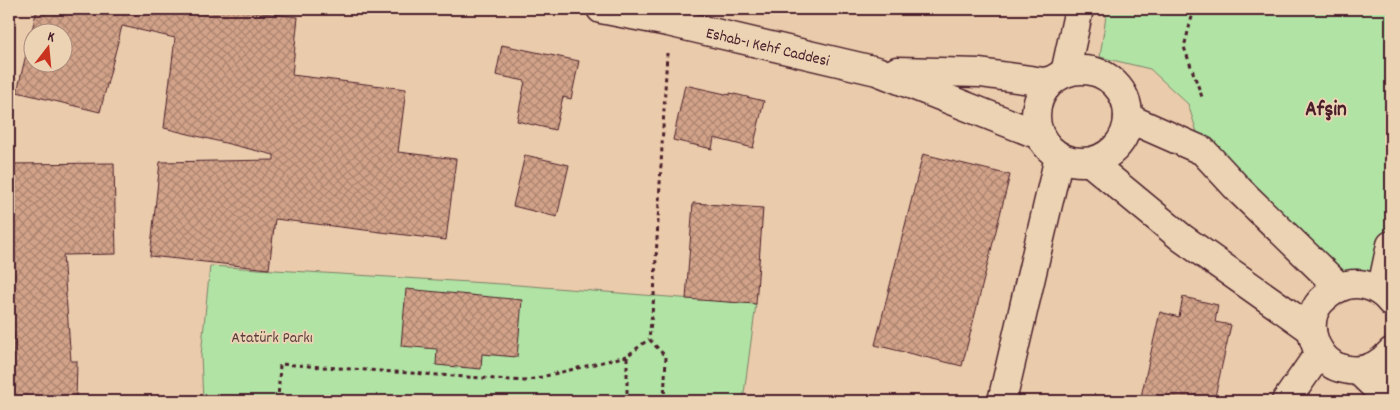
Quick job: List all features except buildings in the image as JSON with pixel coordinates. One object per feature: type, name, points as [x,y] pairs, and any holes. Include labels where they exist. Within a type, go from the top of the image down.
[{"type":"main road","name":"Eshab-ı Kehf Caddesi","points":[[601,9],[670,15],[877,71]]},
{"type":"main road","points":[[1079,9],[1058,77],[1042,92],[1036,105],[1035,120],[1039,135],[1047,147],[1059,157],[1090,162],[1182,238],[1316,341],[1334,366],[1359,371],[1373,368],[1391,352]]},
{"type":"main road","points":[[877,71],[980,73],[1044,82],[1080,70],[1094,72],[1108,78],[1118,88],[1126,102],[1128,118],[1125,133],[1117,147],[1105,156],[1090,162]]},
{"type":"main road","points":[[877,71],[1039,135]]},
{"type":"main road","points":[[1128,118],[1203,151],[1240,191],[1339,287]]},
{"type":"main road","points":[[1002,401],[1059,157]]},
{"type":"main road","points":[[1286,401],[1316,341],[1313,316],[1318,304],[1327,294],[1339,287],[1354,284],[1368,285],[1386,297],[1391,245]]},
{"type":"main road","points":[[1359,371],[1390,401]]},
{"type":"path","points":[[1194,9],[1184,47],[1202,97]]},
{"type":"path","points":[[664,401],[666,358],[650,339],[670,15]]},
{"type":"path","points":[[278,401],[280,364],[525,380],[627,356],[650,339]]},
{"type":"path","points":[[627,356],[627,401]]},
{"type":"green space","points":[[1107,9],[1391,9],[1391,245],[1381,292],[1354,284],[1203,151],[1188,104],[1150,69],[1100,57]]},
{"type":"green space","name":"Atatürk Parkı","points":[[210,266],[518,285],[756,304],[743,401],[203,401],[201,355]]},
{"type":"district","name":"Afşin","points":[[1326,108]]}]
